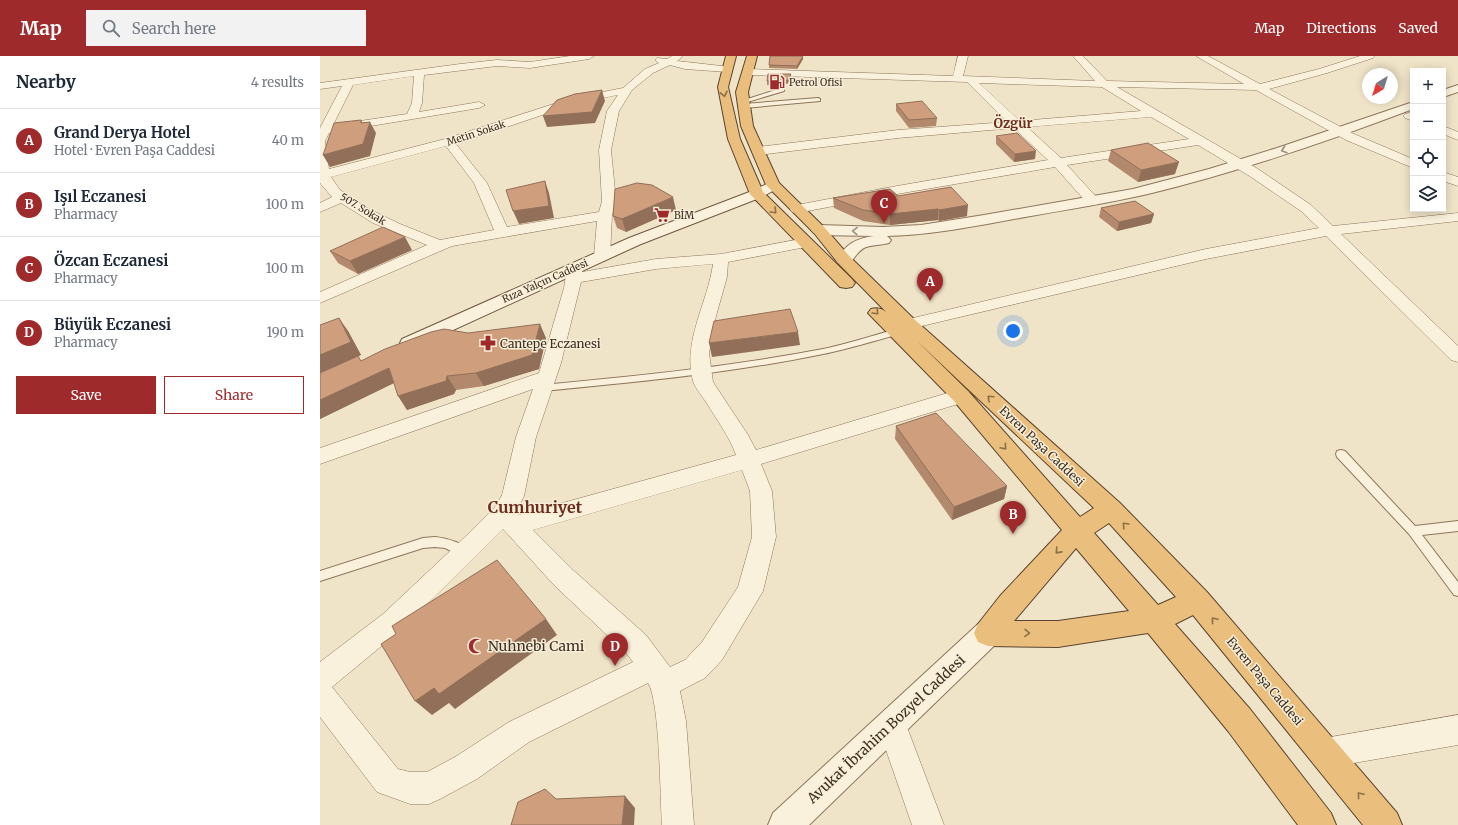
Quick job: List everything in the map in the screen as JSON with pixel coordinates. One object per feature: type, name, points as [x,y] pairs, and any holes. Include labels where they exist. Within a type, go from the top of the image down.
[{"type":"highway","name":"Evren Paşa Caddesi","points":[[741,65],[742,92],[747,126],[758,151],[765,190],[797,209],[812,236],[844,260],[1239,720],[1318,825]]},
{"type":"highway","name":"Evren Paşa Caddesi","points":[[741,65],[722,87],[734,139],[765,190],[903,328],[1110,510],[1197,600],[1385,825]]},
{"type":"highway","points":[[988,633],[1076,531],[1110,510]]},
{"type":"highway","points":[[988,633],[1058,634],[1154,620],[1197,600]]},
{"type":"street","points":[[320,86],[419,72],[494,59],[530,65],[589,56]]},
{"type":"street","points":[[650,56],[673,59],[685,66],[741,65],[970,80],[1259,87],[1336,67],[1370,56]]},
{"type":"street","points":[[957,79],[964,56]]},
{"type":"street","points":[[1078,56],[1104,84],[1253,172],[1306,208],[1458,356]]},
{"type":"street","points":[[1201,56],[1345,135],[1410,163]]},
{"type":"street","points":[[602,256],[605,215],[609,201],[605,150],[613,111],[627,90],[649,71],[673,59]]},
{"type":"street","points":[[1324,62],[1336,67]]},
{"type":"street","points":[[412,116],[417,103],[419,72]]},
{"type":"street","points":[[970,80],[1057,162],[1093,201]]},
{"type":"street","points":[[322,134],[349,82]]},
{"type":"street","points":[[1446,93],[1458,88]]},
{"type":"street","name":"Metin Sokak","points":[[324,174],[449,142],[572,101],[627,90]]},
{"type":"street","points":[[1446,103],[1458,98]]},
{"type":"street","points":[[322,134],[412,116],[479,105]]},
{"type":"street","points":[[758,151],[898,134],[1153,113]]},
{"type":"street","points":[[509,520],[526,437],[554,355],[574,273],[721,259],[812,236],[905,231],[996,218],[1093,201],[1146,190],[1345,135],[1410,114]]},
{"type":"street","points":[[1446,131],[1458,136]]},
{"type":"street","points":[[844,260],[851,249],[861,243],[1133,202],[1253,172],[1345,135]]},
{"type":"street","points":[[797,209],[1057,162],[1199,141]]},
{"type":"street","points":[[449,142],[480,183],[502,232]]},
{"type":"street","name":"507. Sokak","points":[[320,143],[326,181],[341,198],[385,223],[440,245]]},
{"type":"street","points":[[1446,177],[1458,182]]},
{"type":"street","name":"Rıza Yalçın Caddesi","points":[[393,350],[574,273],[602,256],[635,241],[765,190]]},
{"type":"street","points":[[320,208],[341,198]]},
{"type":"street","points":[[320,298],[440,245],[502,232],[605,215]]},
{"type":"street","points":[[903,328],[1206,254],[1329,231],[1458,217]]},
{"type":"street","points":[[320,694],[388,781],[410,788],[428,788],[466,768],[519,732],[659,675],[695,669],[712,651],[750,591],[764,537],[761,491],[749,460],[741,440],[703,382],[700,353],[707,316],[719,277],[721,259]]},
{"type":"street","points":[[320,456],[545,383]]},
{"type":"street","points":[[320,679],[392,622],[465,553],[509,520],[749,460],[961,396]]},
{"type":"street","points":[[509,520],[564,578],[636,644],[659,675],[671,721],[678,825]]},
{"type":"street","name":"Avukat İbrahim Bozyel Caddesi","points":[[785,825],[988,633]]},
{"type":"street","points":[[892,724],[928,825]]},
{"type":"street","points":[[1325,753],[1458,730]]},
{"type":"lane","points":[[741,65],[782,76],[782,78]]},
{"type":"lane","points":[[744,103],[782,90],[782,85]]},
{"type":"lane","points":[[744,103],[818,100]]},
{"type":"lane","points":[[545,383],[702,371],[816,353],[903,328]]},
{"type":"lane","points":[[1341,454],[1413,531],[1458,591]]},
{"type":"lane","points":[[1413,531],[1458,526]]},
{"type":"lane","points":[[320,576],[432,541],[445,542],[465,553]]},
{"type":"building","points":[[770,56],[803,56],[797,66],[769,65]]},
{"type":"building","points":[[768,74],[791,74],[787,81],[780,79],[778,81],[767,81]]},
{"type":"building","points":[[602,90],[592,112],[543,116],[557,100],[575,94]]},
{"type":"building","points":[[922,101],[937,118],[909,120],[896,104]]},
{"type":"building","points":[[361,120],[361,123],[370,122],[363,144],[323,155],[334,123]]},
{"type":"building","points":[[1017,133],[1036,151],[1015,154],[996,136]]},
{"type":"building","points":[[1148,143],[1179,162],[1141,170],[1111,150]]},
{"type":"building","points":[[545,181],[549,206],[513,211],[506,190]]},
{"type":"building","points":[[637,183],[652,185],[673,197],[622,219],[613,216],[615,189]]},
{"type":"building","points":[[951,187],[968,205],[939,210],[890,214],[863,210],[833,198],[890,189],[898,196]]},
{"type":"building","points":[[1135,201],[1154,214],[1119,222],[1101,208]]},
{"type":"building","points":[[383,227],[405,237],[350,261],[330,251]]},
{"type":"building","points":[[790,309],[798,332],[709,343],[714,321]]},
{"type":"building","points":[[339,318],[351,342],[320,355],[320,325]]},
{"type":"building","points":[[540,324],[532,355],[476,373],[447,376],[446,381],[398,396],[389,368],[320,400],[320,373],[358,356],[361,361],[385,349],[431,332],[444,329],[468,333]]},
{"type":"building","points":[[936,413],[1007,486],[954,507],[896,426]]},
{"type":"building","name":"Nuhnebi Cami","points":[[497,560],[546,619],[439,694],[434,688],[415,701],[381,644],[396,634],[392,626]]},
{"type":"building","points":[[545,789],[556,799],[625,796],[622,825],[511,825],[518,802]]},
{"type":"place","name":"Petrol Ofisi","points":[[777,82]]},
{"type":"place","name":"BİM","points":[[662,215]]},
{"type":"place","name":"Özcan Eczanesi","points":[[884,223]]},
{"type":"place","name":"Grand Derya Hotel","points":[[930,301]]},
{"type":"place","name":"Cantepe Eczanesi","points":[[488,343]]},
{"type":"place","name":"Işıl Eczanesi","points":[[1013,534]]},
{"type":"place","name":"Nuhnebi Cami","points":[[476,646]]},
{"type":"place","name":"Büyük Eczanesi","points":[[615,666]]},
{"type":"district","name":"Özgür","points":[[1013,123]]},
{"type":"district","name":"Cumhuriyet","points":[[535,507]]}]
